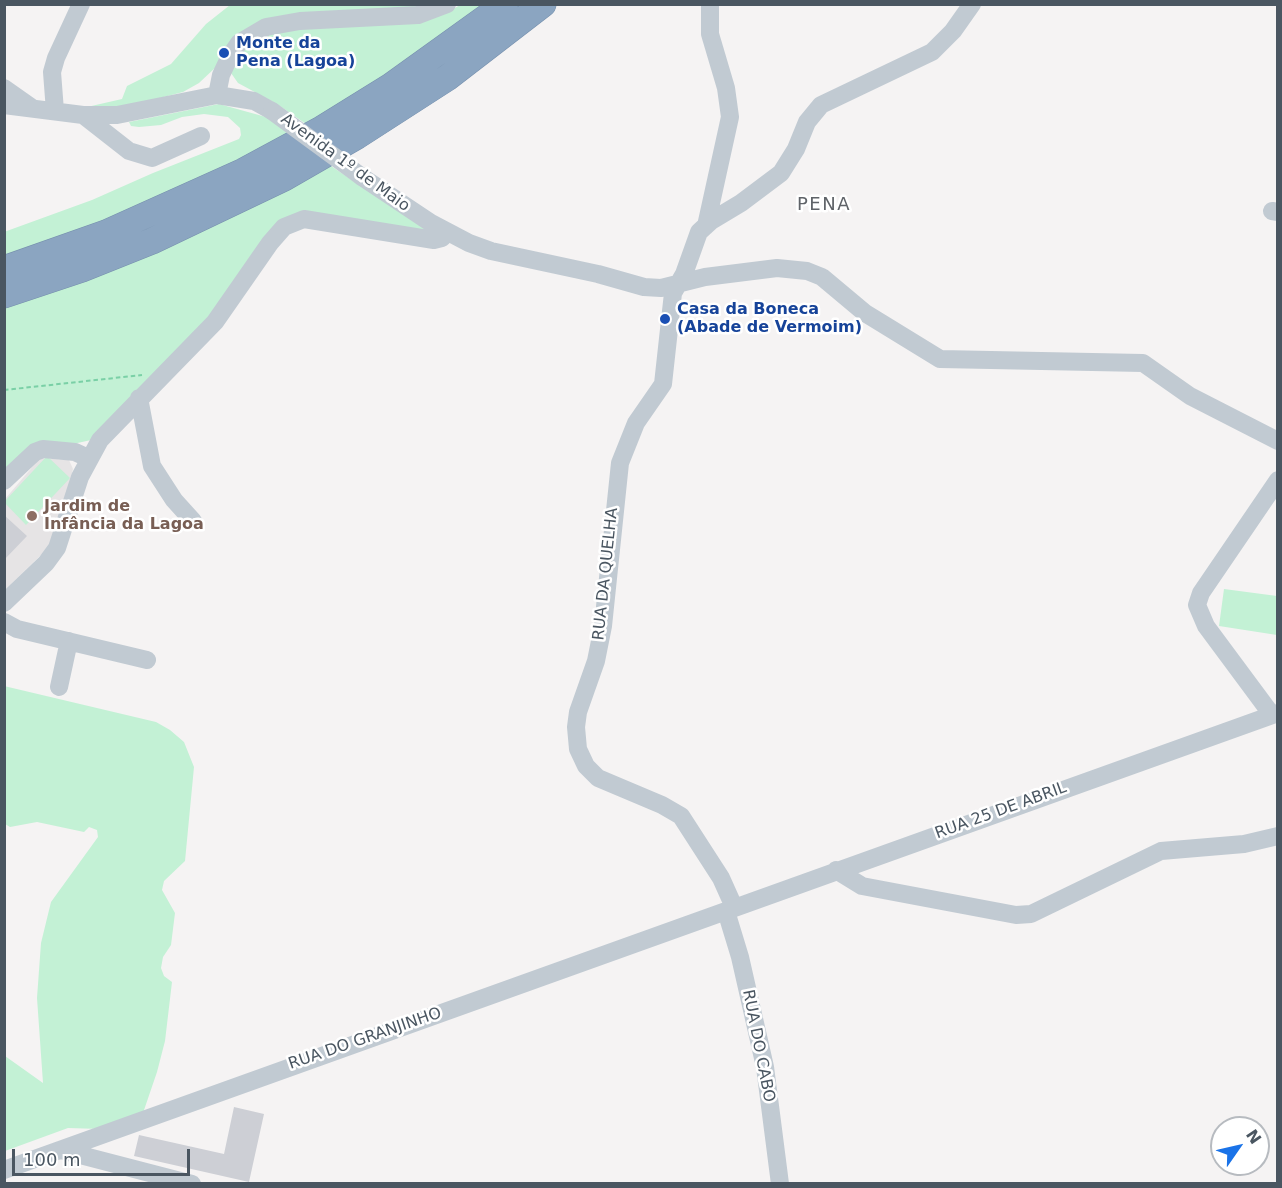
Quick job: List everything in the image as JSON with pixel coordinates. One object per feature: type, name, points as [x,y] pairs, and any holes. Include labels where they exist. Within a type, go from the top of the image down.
[{"type":"highway","points":[[4,269],[125,226],[253,166],[391,86],[505,4]]},
{"type":"highway","points":[[4,295],[82,269],[152,241],[293,173],[357,136],[447,78],[543,4]]},
{"type":"street","points":[[55,111],[52,72],[56,58],[81,4]]},
{"type":"street","points":[[217,95],[221,75],[239,43],[266,27],[300,21],[418,15],[447,4]]},
{"type":"street","points":[[706,226],[730,117],[726,88],[710,34],[710,4]]},
{"type":"street","points":[[706,226],[781,173],[796,149],[807,122],[821,105],[932,52],[948,38],[972,4]]},
{"type":"street","points":[[4,88],[33,108]]},
{"type":"street","name":"Avenida 1º de Maio","points":[[4,105],[84,115],[117,115],[217,95],[254,101],[272,111],[362,177],[447,232],[491,251],[598,274],[644,287],[661,288],[705,277],[777,268],[807,271],[822,277],[865,313],[940,359],[1143,363],[1190,396],[1278,441]]},
{"type":"street","points":[[84,115],[129,151],[152,159],[201,136]]},
{"type":"street","points":[[4,603],[46,563],[57,548],[88,458],[100,440],[215,322],[270,243],[292,223],[304,219],[324,220],[434,240],[442,238],[447,232]]},
{"type":"street","name":"RUA DA QUELHA","points":[[706,226],[699,232],[684,274],[672,293],[663,384],[636,423],[620,463],[603,626],[596,661],[578,712],[576,738],[581,758],[598,778],[662,805],[681,816],[721,878],[730,909]]},
{"type":"street","points":[[139,398],[152,466],[174,500],[193,521]]},
{"type":"street","points":[[4,481],[35,452],[43,449],[75,452],[88,458]]},
{"type":"street","points":[[1275,714],[1213,635],[1197,605],[1201,593],[1278,480]]},
{"type":"street","points":[[4,622],[17,628],[147,660]]},
{"type":"street","points":[[59,687],[69,641]]},
{"type":"street","name":"RUA 25 DE ABRIL","points":[[730,909],[1275,714]]},
{"type":"street","points":[[836,870],[862,886],[1017,915],[1031,914],[1161,851],[1244,844],[1278,836]]},
{"type":"street","name":"RUA DO GRANJINHO","points":[[4,1170],[730,909]]},
{"type":"street","name":"RUA DO CABO","points":[[730,909],[765,1067],[780,1184]]},
{"type":"street","points":[[61,1150],[192,1184]]},
{"type":"path","points":[[4,390],[165,373]]},
{"type":"shaded area","name":"Jardim de Infância da Lagoa","points":[[40,458],[69,460],[73,469],[56,531],[47,549],[5,590],[5,499]]},
{"type":"green space","points":[[230,5],[419,5],[417,8],[281,18],[216,67],[199,83],[183,92],[125,107],[87,107],[122,99],[127,86],[171,64],[206,24]]},
{"type":"green space","points":[[460,5],[484,5],[373,83],[306,124],[277,104],[238,83],[231,73],[248,43],[282,29],[445,14]]},
{"type":"green space","points":[[219,104],[266,117],[292,133],[169,194],[79,231],[5,257],[4,232],[92,200],[239,139],[240,128],[228,117],[204,114],[182,117],[161,125],[139,127],[131,126],[129,122]]},
{"type":"green space","points":[[328,164],[428,231],[308,212],[91,440],[73,444],[5,474],[5,306]]},
{"type":"green space","points":[[47,456],[70,478],[26,525],[4,502]]},
{"type":"green space","points":[[1224,589],[1277,596],[1277,635],[1219,626]]},
{"type":"green space","points":[[4,686],[156,722],[184,742],[194,767],[185,861],[164,881],[162,890],[175,913],[171,945],[163,957],[161,968],[164,976],[172,982],[165,1041],[143,1113],[100,1129],[68,1128],[5,1151],[5,1056],[43,1083],[37,998],[41,943],[51,902],[98,837],[97,830],[89,827],[84,832],[37,822],[10,827],[5,824]]},
{"type":"building","points":[[4,515],[27,536],[4,560]]},
{"type":"building","points":[[234,1107],[264,1114],[249,1182],[134,1156],[139,1135],[224,1154]]},
{"type":"place","name":"Monte da Pena (Lagoa)","points":[[224,53]]},
{"type":"place","name":"Casa da Boneca (Abade de Vermoim)","points":[[665,319]]},
{"type":"place","name":"Jardim de Infância da Lagoa","points":[[32,516]]},
{"type":"district","name":"PENA","points":[[824,205]]}]
